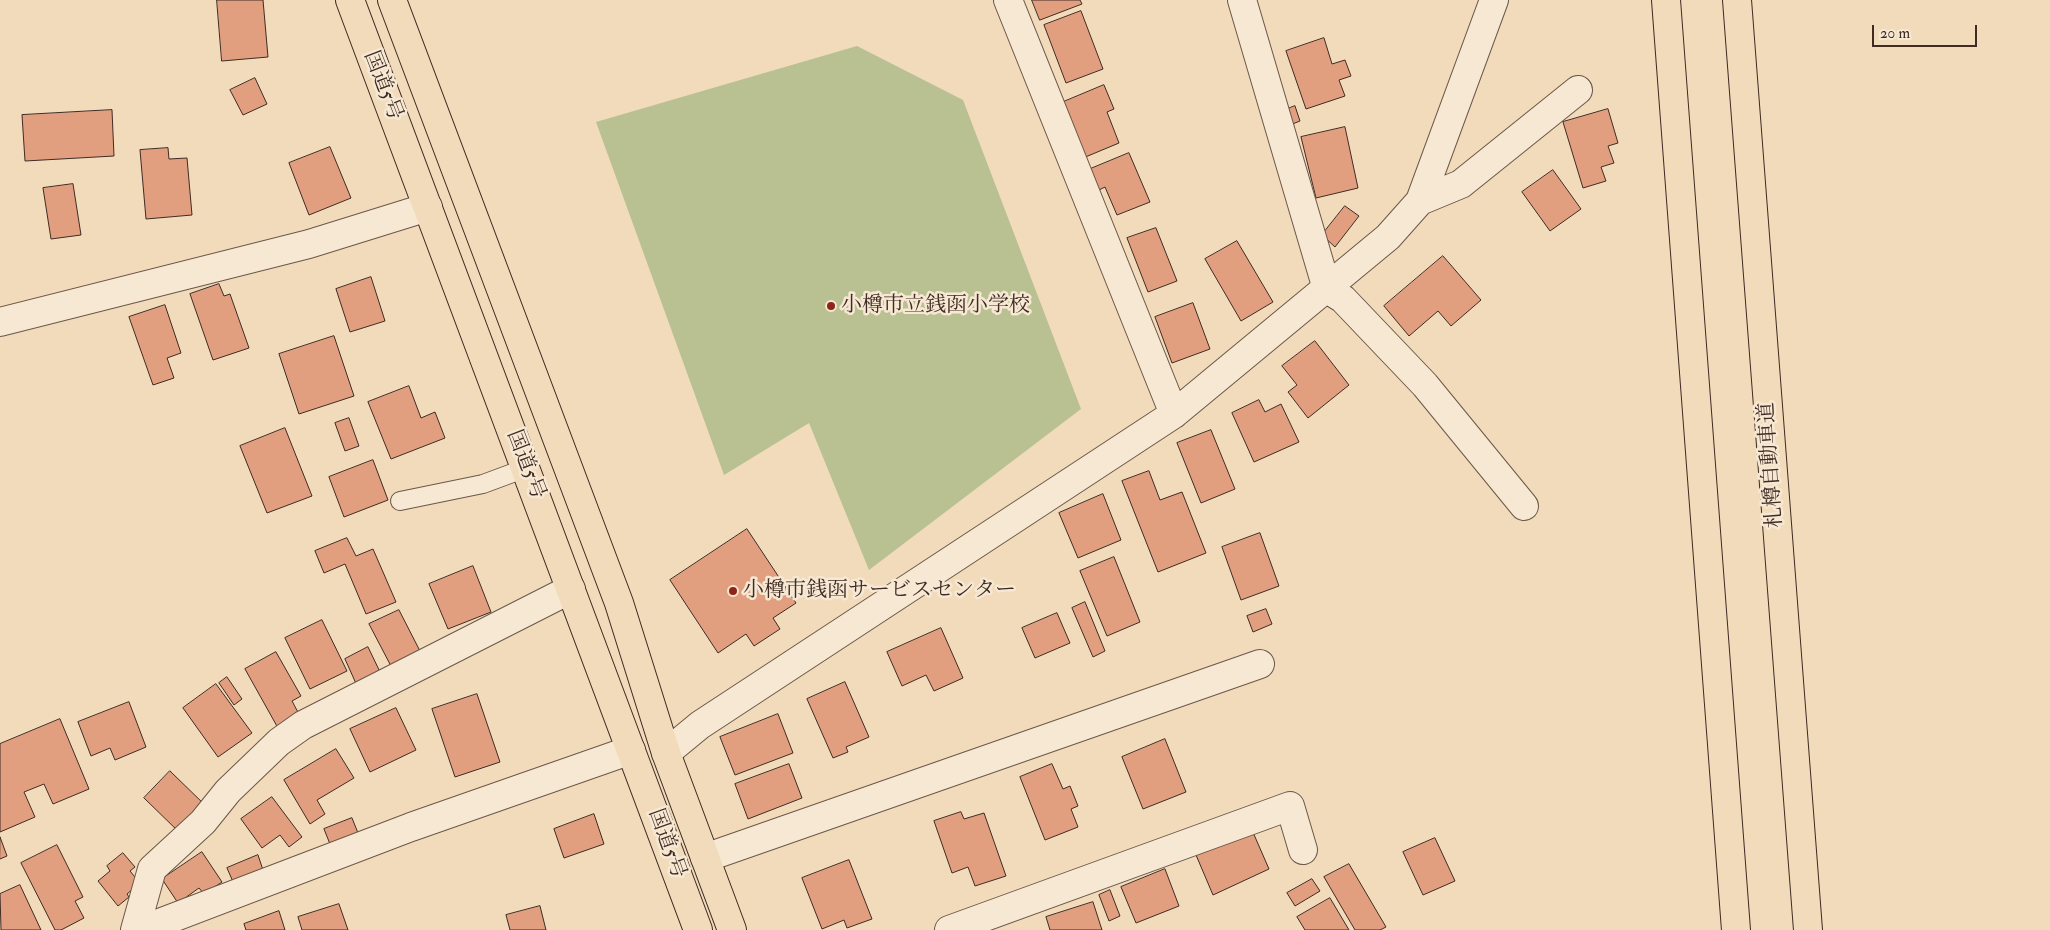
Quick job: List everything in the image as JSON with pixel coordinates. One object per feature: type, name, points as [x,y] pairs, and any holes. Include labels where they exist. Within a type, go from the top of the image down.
[{"type":"highway","name":"国道5号","points":[[350,0],[698,930]]},
{"type":"highway","name":"国道5号","points":[[392,0],[620,603],[666,753],[732,930]]},
{"type":"highway","points":[[1666,0],[1736,930]]},
{"type":"highway","name":"札樽自動車道","points":[[1736,0],[1808,930]]},
{"type":"street","points":[[1008,0],[1174,414]]},
{"type":"street","points":[[1242,0],[1327,289],[1343,299],[1425,385],[1524,506]]},
{"type":"street","points":[[666,753],[708,720],[1174,414],[1327,289],[1388,236],[1420,200],[1494,0]]},
{"type":"street","points":[[1420,200],[1461,184],[1578,90]]},
{"type":"street","points":[[0,322],[309,244],[428,207]]},
{"type":"street","points":[[571,589],[303,725],[279,742],[228,792],[203,822],[152,869],[146,929],[411,826],[631,750]]},
{"type":"street","points":[[705,858],[1260,664]]},
{"type":"street","points":[[949,930],[1290,806],[1303,850]]},
{"type":"lane","points":[[400,501],[483,484],[526,468]]},
{"type":"green space","name":"小樽市立銭函小学校","points":[[857,46],[963,100],[1081,409],[869,570],[809,423],[724,475],[596,122]]},
{"type":"building","points":[[217,0],[263,0],[268,57],[222,61]]},
{"type":"building","points":[[1032,0],[1080,0],[1082,4],[1040,20]]},
{"type":"building","points":[[1081,11],[1103,69],[1066,83],[1044,25]]},
{"type":"building","points":[[1324,38],[1332,64],[1345,60],[1351,76],[1339,80],[1345,96],[1306,109],[1286,51]]},
{"type":"building","points":[[255,78],[267,104],[243,115],[230,90]]},
{"type":"building","points":[[1104,85],[1114,109],[1107,112],[1119,143],[1083,158],[1061,103]]},
{"type":"building","points":[[1295,106],[1300,121],[1290,125],[1285,110]]},
{"type":"building","points":[[1608,109],[1618,143],[1608,146],[1614,163],[1601,167],[1606,181],[1583,188],[1563,122]]},
{"type":"building","points":[[112,110],[114,156],[25,161],[22,115]]},
{"type":"building","points":[[1345,127],[1358,188],[1316,198],[1301,137]]},
{"type":"building","points":[[330,147],[351,198],[309,215],[289,163]]},
{"type":"building","points":[[168,148],[169,159],[187,158],[192,215],[146,219],[140,150]]},
{"type":"building","points":[[1129,153],[1150,202],[1117,215],[1105,187],[1097,191],[1088,170]]},
{"type":"building","points":[[1553,170],[1581,209],[1550,231],[1522,192]]},
{"type":"building","points":[[73,184],[81,235],[51,239],[43,188]]},
{"type":"building","points":[[1345,206],[1359,216],[1335,247],[1322,235]]},
{"type":"building","points":[[1156,228],[1177,281],[1148,292],[1127,238]]},
{"type":"building","points":[[1237,241],[1273,302],[1241,321],[1205,259]]},
{"type":"building","points":[[1443,256],[1481,300],[1451,326],[1438,311],[1409,336],[1384,306]]},
{"type":"building","points":[[371,277],[385,321],[350,332],[336,289]]},
{"type":"building","points":[[219,284],[224,296],[230,294],[249,348],[213,360],[190,294]]},
{"type":"building","points":[[1193,303],[1210,349],[1172,363],[1155,317]]},
{"type":"building","points":[[165,305],[181,353],[167,358],[174,378],[153,385],[129,317]]},
{"type":"building","points":[[334,336],[354,396],[299,414],[279,354]]},
{"type":"building","points":[[1315,341],[1349,385],[1308,418],[1288,392],[1297,385],[1282,366]]},
{"type":"building","points":[[409,386],[421,418],[435,412],[445,438],[391,459],[368,402]]},
{"type":"building","points":[[1259,400],[1265,412],[1281,404],[1299,442],[1254,462],[1232,413]]},
{"type":"building","points":[[349,418],[359,446],[345,451],[335,423]]},
{"type":"building","points":[[285,428],[312,496],[267,513],[240,446]]},
{"type":"building","points":[[1211,430],[1235,489],[1201,503],[1177,443]]},
{"type":"building","points":[[373,460],[388,500],[344,517],[329,477]]},
{"type":"building","points":[[1149,471],[1160,500],[1182,492],[1206,553],[1158,572],[1122,481]]},
{"type":"building","points":[[1103,494],[1121,540],[1078,558],[1059,513]]},
{"type":"building","name":"小樽市銭函サービスセンター","points":[[747,529],[796,603],[773,618],[780,629],[754,646],[746,634],[718,653],[670,580]]},
{"type":"building","points":[[1260,533],[1279,586],[1241,600],[1222,547]]},
{"type":"building","points":[[347,538],[356,556],[373,549],[396,602],[366,614],[345,564],[324,573],[315,551]]},
{"type":"building","points":[[1114,557],[1140,622],[1107,636],[1080,571]]},
{"type":"building","points":[[473,566],[491,612],[448,629],[429,584]]},
{"type":"building","points":[[1085,602],[1105,651],[1093,657],[1072,608]]},
{"type":"building","points":[[1266,609],[1272,624],[1253,632],[1247,616]]},
{"type":"building","points":[[399,610],[421,653],[392,668],[369,624]]},
{"type":"building","points":[[1057,613],[1070,643],[1035,658],[1022,628]]},
{"type":"building","points":[[322,620],[347,671],[310,689],[285,638]]},
{"type":"building","points":[[941,628],[963,678],[934,691],[926,675],[902,686],[887,652]]},
{"type":"building","points":[[368,647],[382,676],[358,688],[345,659]]},
{"type":"building","points":[[276,652],[301,696],[292,701],[300,716],[278,728],[245,669]]},
{"type":"building","points":[[227,677],[242,699],[234,705],[219,683]]},
{"type":"building","points":[[845,682],[869,737],[846,747],[848,752],[833,758],[807,699]]},
{"type":"building","points":[[216,684],[252,733],[218,757],[183,708]]},
{"type":"building","points":[[477,694],[500,762],[455,777],[432,709]]},
{"type":"building","points":[[129,702],[146,747],[115,760],[110,748],[91,756],[78,722]]},
{"type":"building","points":[[396,708],[416,750],[370,772],[350,729]]},
{"type":"building","points":[[778,714],[793,753],[735,775],[720,737]]},
{"type":"building","points":[[60,719],[89,789],[53,804],[44,784],[24,792],[35,817],[0,832],[0,744]]},
{"type":"building","points":[[1165,739],[1186,792],[1143,809],[1122,757]]},
{"type":"building","points":[[336,749],[354,778],[317,800],[325,814],[310,824],[284,780]]},
{"type":"building","points":[[789,764],[802,798],[748,819],[735,784]]},
{"type":"building","points":[[1052,764],[1063,789],[1070,786],[1078,806],[1071,809],[1078,827],[1045,840],[1020,777]]},
{"type":"building","points":[[170,771],[206,806],[180,833],[144,798]]},
{"type":"building","points":[[272,797],[302,837],[289,847],[280,835],[262,848],[241,819]]},
{"type":"building","points":[[961,812],[964,819],[984,813],[1006,876],[975,886],[968,867],[952,873],[934,821]]},
{"type":"building","points":[[594,814],[604,844],[564,858],[554,829]]},
{"type":"building","points":[[352,818],[360,838],[332,849],[324,829]]},
{"type":"building","points":[[1252,830],[1269,869],[1213,895],[1196,855]]},
{"type":"building","points":[[0,837],[7,856],[0,859]]},
{"type":"building","points":[[1435,838],[1455,881],[1423,895],[1403,852]]},
{"type":"building","points":[[57,845],[83,897],[75,901],[84,918],[61,930],[55,930],[21,863]]},
{"type":"building","points":[[202,852],[222,882],[204,894],[199,888],[178,903],[162,879]]},
{"type":"building","points":[[123,853],[135,867],[130,871],[140,883],[127,894],[129,897],[118,906],[98,881],[110,871],[107,866]]},
{"type":"building","points":[[258,855],[264,873],[234,884],[227,868]]},
{"type":"building","points":[[849,860],[872,919],[847,928],[844,920],[822,929],[802,878]]},
{"type":"building","points":[[1349,864],[1386,927],[1380,930],[1355,930],[1324,877]]},
{"type":"building","points":[[1165,869],[1179,906],[1136,923],[1121,887]]},
{"type":"building","points":[[1312,879],[1320,891],[1295,906],[1287,893]]},
{"type":"building","points":[[20,885],[41,930],[1,930],[0,894]]},
{"type":"building","points":[[1110,890],[1120,916],[1109,921],[1099,895]]},
{"type":"building","points":[[1330,898],[1349,930],[1305,930],[1297,917]]},
{"type":"building","points":[[1093,902],[1102,930],[1050,930],[1046,917]]},
{"type":"building","points":[[339,904],[348,930],[302,930],[298,917]]},
{"type":"building","points":[[540,906],[546,930],[510,930],[506,915]]},
{"type":"building","points":[[279,911],[285,930],[246,930],[244,924]]},
{"type":"place","name":"小樽市立銭函小学校","points":[[831,306]]},
{"type":"place","name":"小樽市銭函サービスセンター","points":[[733,591]]}]
